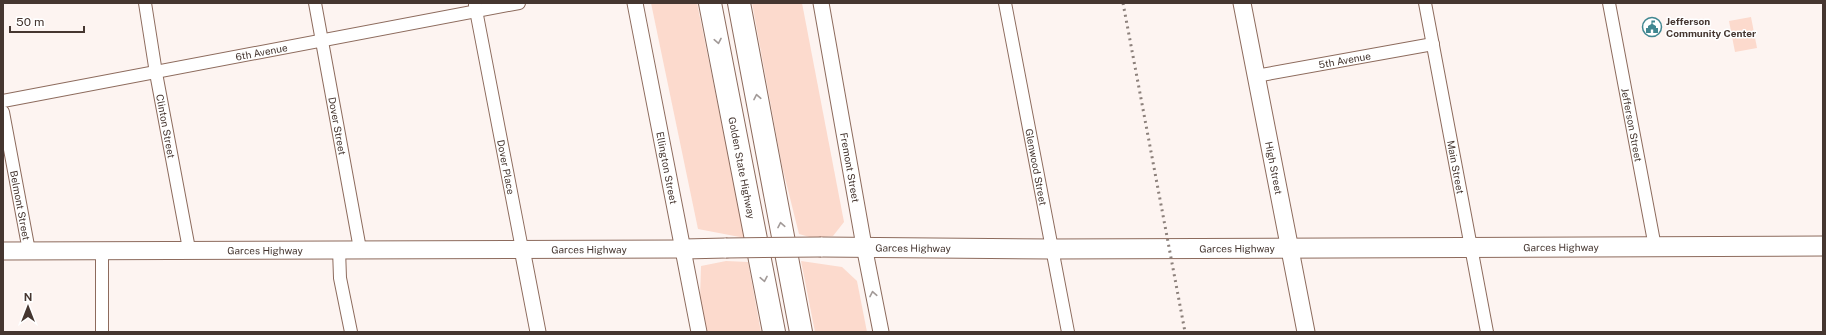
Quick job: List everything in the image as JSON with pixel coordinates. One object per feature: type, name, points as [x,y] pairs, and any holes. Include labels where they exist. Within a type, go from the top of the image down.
[{"type":"highway","name":"Golden State Highway","points":[[710,3],[774,332]]},
{"type":"highway","points":[[739,3],[801,332]]},
{"type":"main road","name":"High Street","points":[[1242,3],[1306,332]]},
{"type":"main road","name":"Garces Highway","points":[[3,251],[864,246],[1052,249],[1823,246]]},
{"type":"street","name":"Clinton Street","points":[[145,3],[156,73],[190,249]]},
{"type":"street","name":"Dover Street","points":[[315,3],[360,249]]},
{"type":"street","name":"6th Avenue","points":[[3,101],[321,41],[475,7],[519,3]]},
{"type":"street","name":"Ellington Street","points":[[634,3],[670,188],[684,248],[699,332]]},
{"type":"street","name":"Fremont Street","points":[[821,3],[880,332]]},
{"type":"street","name":"Glenwood Street","points":[[1005,3],[1068,332]]},
{"type":"street","name":"Main Street","points":[[1425,3],[1487,332]]},
{"type":"street","name":"Jefferson Street","points":[[1609,3],[1655,247]]},
{"type":"street","name":"Dover Place","points":[[475,7],[538,332]]},
{"type":"street","name":"5th Avenue","points":[[1256,76],[1433,44]]},
{"type":"street","name":"Belmont Street","points":[[3,112],[29,251]]},
{"type":"street","points":[[338,249],[340,278],[351,332]]},
{"type":"street","points":[[102,250],[102,332]]},
{"type":"shaded area","points":[[651,3],[697,3],[745,238],[698,229]]},
{"type":"shaded area","points":[[752,3],[802,3],[844,222],[833,236],[813,238],[799,234],[782,166]]},
{"type":"shaded area","points":[[1751,17],[1757,48],[1735,52],[1729,21]]},
{"type":"shaded area","points":[[726,261],[748,262],[761,332],[707,332],[700,298],[701,266]]},
{"type":"shaded area","points":[[801,261],[842,267],[857,281],[867,332],[815,332]]},
{"type":"railway","points":[[1123,3],[1185,332]]},
{"type":"place","name":"Jefferson Community Center","points":[[1652,27]]}]
